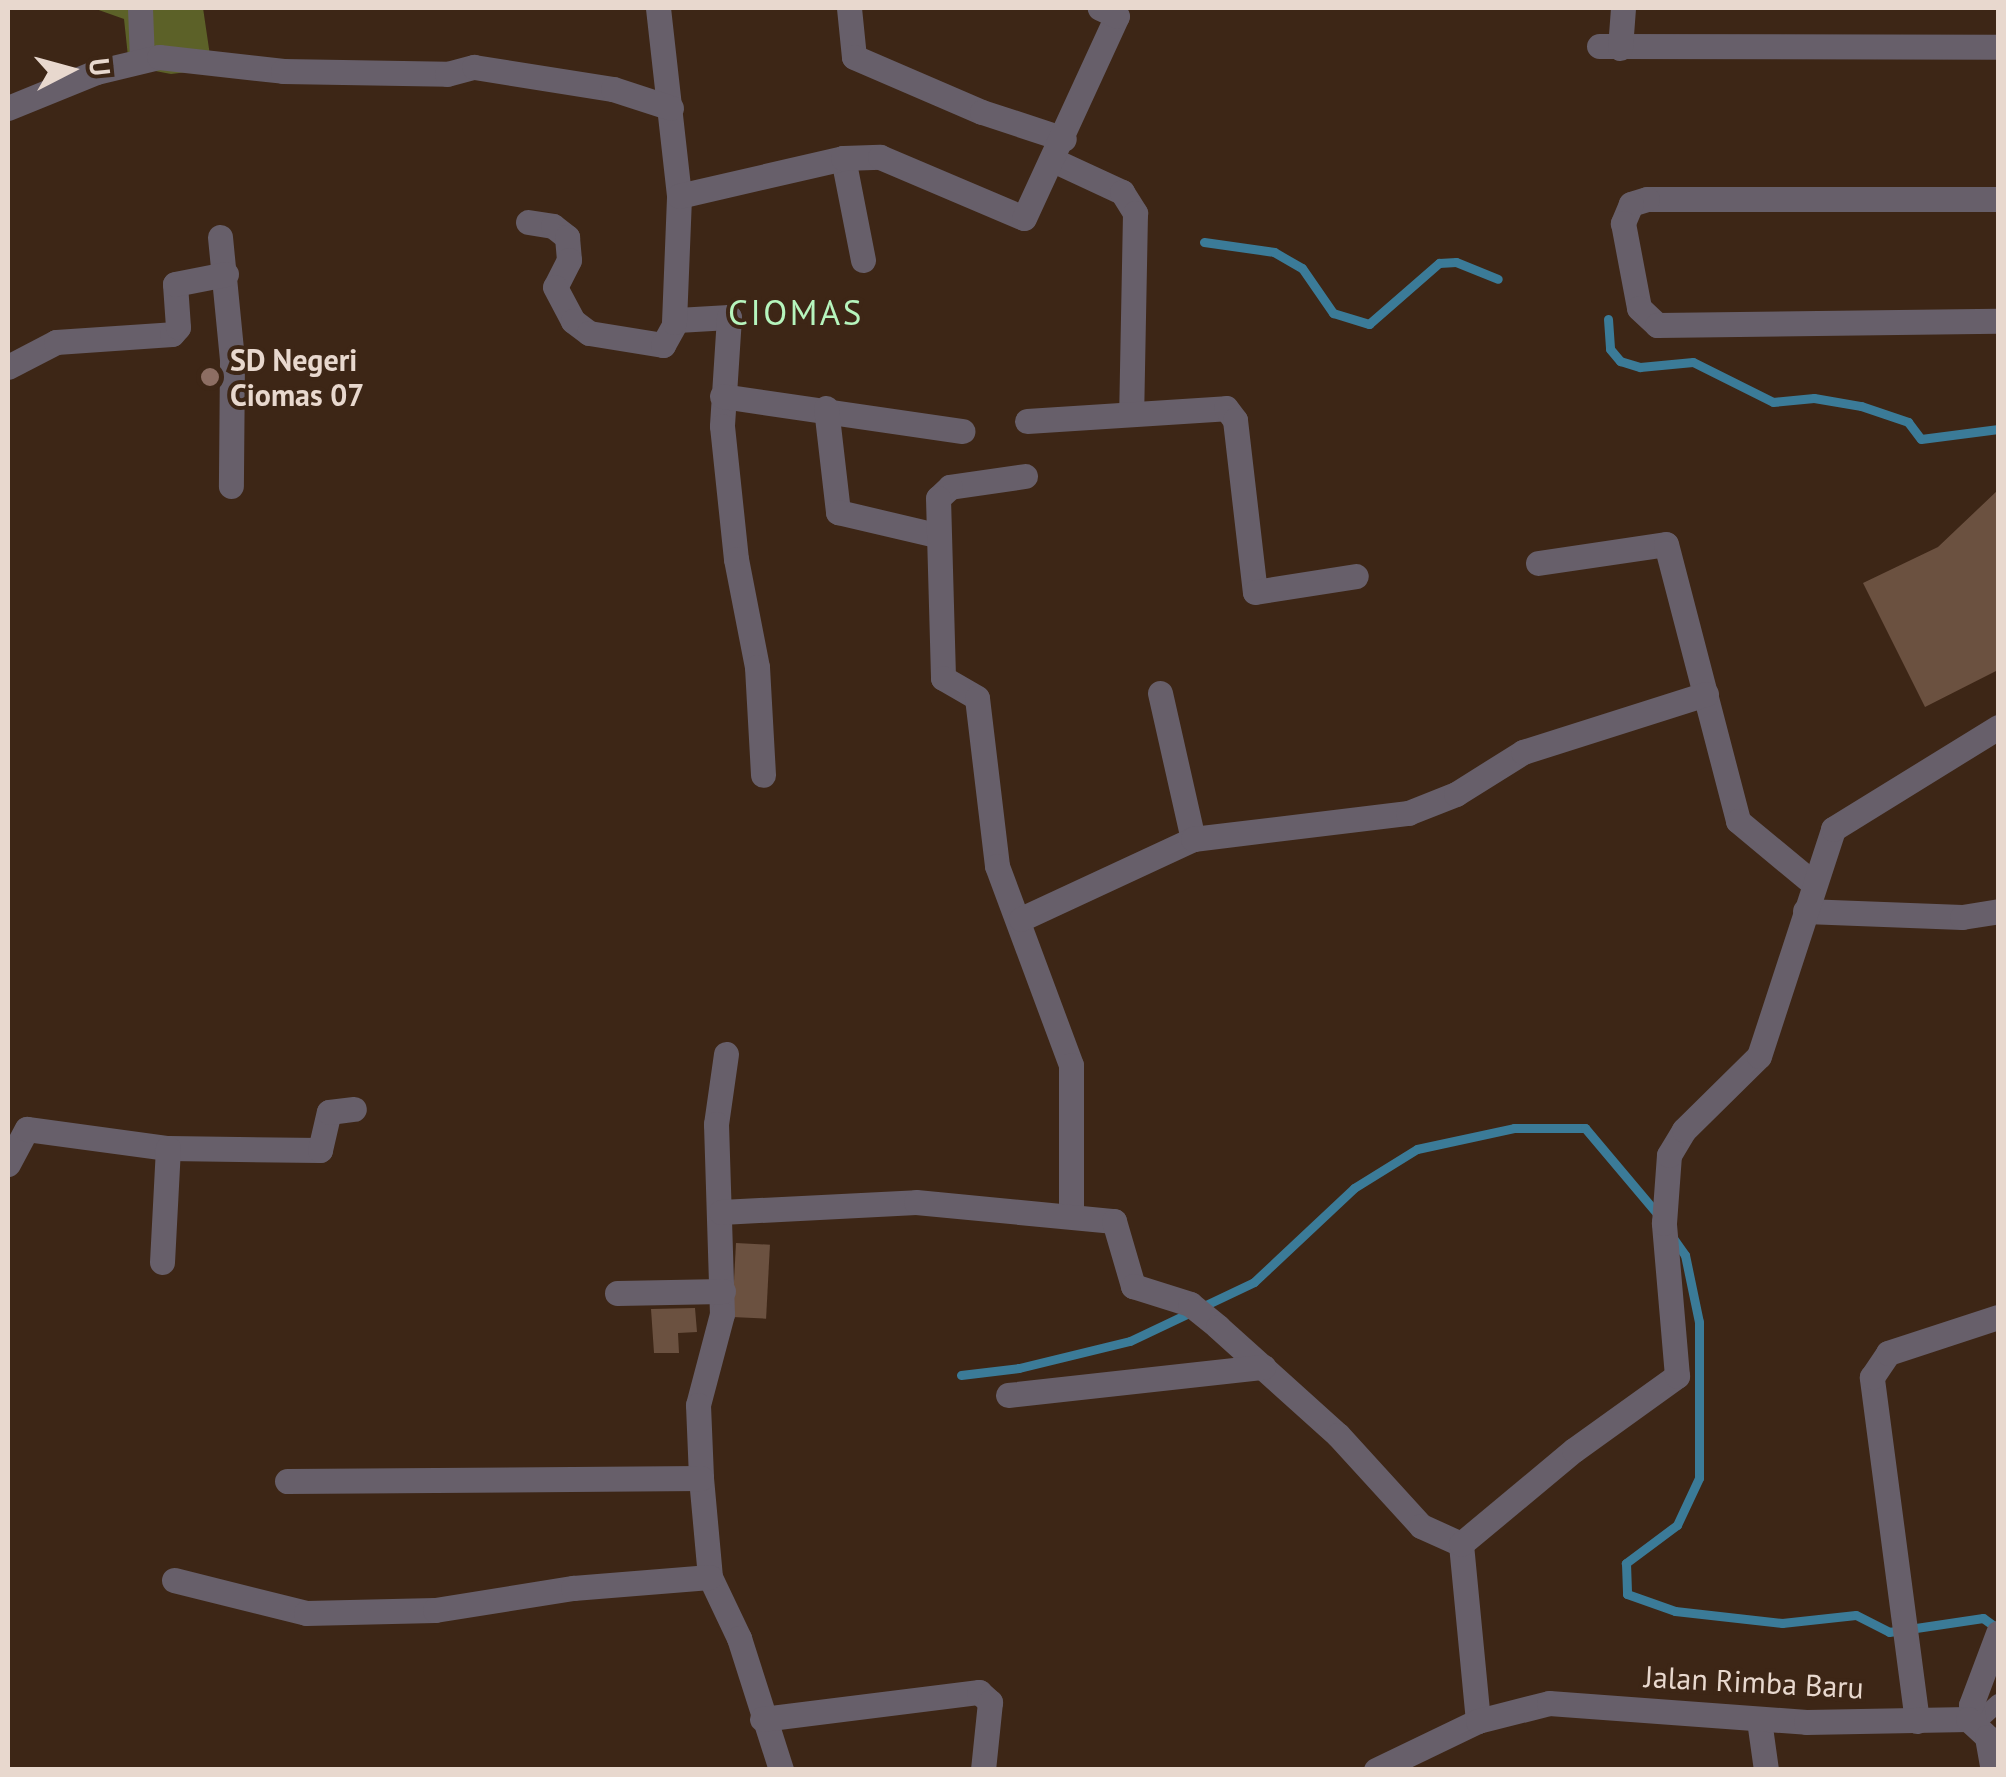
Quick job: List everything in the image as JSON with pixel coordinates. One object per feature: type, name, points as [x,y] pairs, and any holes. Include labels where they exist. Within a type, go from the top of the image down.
[{"type":"street","points":[[140,8],[142,60]]},
{"type":"street","points":[[528,222],[552,226],[566,237],[569,260],[555,287],[580,328],[661,345],[674,322],[680,196],[658,8]]},
{"type":"street","points":[[849,8],[854,57],[1060,150],[1122,192],[1135,212],[1131,414]]},
{"type":"street","points":[[1623,8],[1610,46],[1998,47]]},
{"type":"street","points":[[680,196],[843,158],[880,157],[1024,218],[1060,150],[1113,10]]},
{"type":"street","points":[[8,108],[142,60],[283,71],[447,74],[474,67],[612,90],[671,108]]},
{"type":"street","points":[[843,158],[863,260]]},
{"type":"street","points":[[1998,199],[1648,199],[1631,204],[1624,223],[1639,308],[1656,325],[1998,321]]},
{"type":"street","points":[[220,238],[226,274],[231,486]]},
{"type":"street","points":[[8,367],[67,340],[172,334],[178,327],[175,284],[226,274]]},
{"type":"street","points":[[674,322],[729,317],[722,396],[736,559],[757,667],[763,775]]},
{"type":"street","points":[[722,396],[826,408],[962,431]]},
{"type":"street","points":[[1027,421],[1218,407],[1232,412],[1255,592],[1356,576]]},
{"type":"street","points":[[826,408],[838,512],[936,534]]},
{"type":"street","points":[[1025,476],[943,490],[936,534],[943,678],[977,698],[994,852],[1022,919],[1072,1065],[1071,1213]]},
{"type":"street","points":[[1538,563],[1666,544],[1738,821],[1814,884]]},
{"type":"street","points":[[1160,692],[1193,839]]},
{"type":"street","points":[[1022,919],[1063,905],[1127,866],[1193,839],[1408,812],[1456,794],[1522,752],[1706,694]]},
{"type":"street","points":[[1461,1544],[1574,1450],[1677,1376],[1672,1281],[1664,1223],[1668,1155],[1684,1130],[1758,1056],[1814,884],[1839,822],[1998,727]]},
{"type":"street","points":[[1805,911],[1962,917],[1998,911]]},
{"type":"street","points":[[726,1054],[716,1124],[723,1290],[698,1405],[701,1478],[710,1576],[739,1638],[781,1770]]},
{"type":"street","points":[[8,1164],[26,1129],[168,1148],[320,1150],[329,1112],[354,1108]]},
{"type":"street","points":[[162,1262],[168,1148]]},
{"type":"street","points":[[720,1212],[916,1202],[1071,1213],[1114,1221],[1133,1286],[1190,1304],[1338,1435],[1421,1526],[1461,1544]]},
{"type":"street","points":[[617,1294],[723,1290]]},
{"type":"street","points":[[1917,1721],[1909,1630],[1872,1396],[1874,1365],[1888,1353],[1998,1317]]},
{"type":"street","points":[[1008,1395],[1263,1367]]},
{"type":"street","points":[[287,1480],[701,1478]]},
{"type":"street","points":[[1461,1544],[1478,1721]]},
{"type":"street","points":[[174,1580],[306,1612],[435,1610],[572,1588],[710,1576]]},
{"type":"street","points":[[1993,1770],[1992,1749],[1975,1723],[1971,1706],[1995,1641]]},
{"type":"street","points":[[762,1719],[978,1692],[990,1702],[984,1770]]},
{"type":"street","name":"Jalan Rimba Baru","points":[[1376,1770],[1478,1721],[1549,1703],[1759,1720],[1975,1723]]},
{"type":"street","points":[[1759,1720],[1766,1770]]},
{"type":"lane","points":[[1975,1723],[1998,1703]]},
{"type":"green space","points":[[93,8],[203,8],[212,69],[171,74],[129,66],[124,19]]},
{"type":"building","points":[[1998,490],[1998,670],[1925,707],[1863,583],[1938,547]]},
{"type":"building","points":[[736,1243],[770,1245],[766,1319],[732,1317]]},
{"type":"building","points":[[695,1308],[697,1332],[678,1333],[679,1353],[654,1353],[651,1309]]},
{"type":"waterway","points":[[1204,242],[1274,252],[1302,268],[1333,313],[1369,324],[1439,263],[1456,262],[1498,279]]},
{"type":"waterway","points":[[1608,319],[1610,349],[1620,361],[1640,367],[1693,362],[1773,402],[1814,398],[1861,406],[1908,422],[1921,439],[1998,429]]},
{"type":"waterway","points":[[961,1375],[1019,1368],[1130,1341],[1254,1282],[1354,1188],[1417,1149],[1514,1128],[1585,1128],[1659,1216]]},
{"type":"waterway","points":[[1673,1238],[1685,1255],[1699,1322],[1699,1478],[1677,1525],[1626,1563],[1627,1594],[1675,1611],[1782,1623],[1856,1615],[1889,1632],[1983,1618],[1997,1628]]},
{"type":"place","name":"SD Negeri Ciomas 07","points":[[210,377]]},
{"type":"district","name":"CIOMAS","points":[[796,312]]}]
